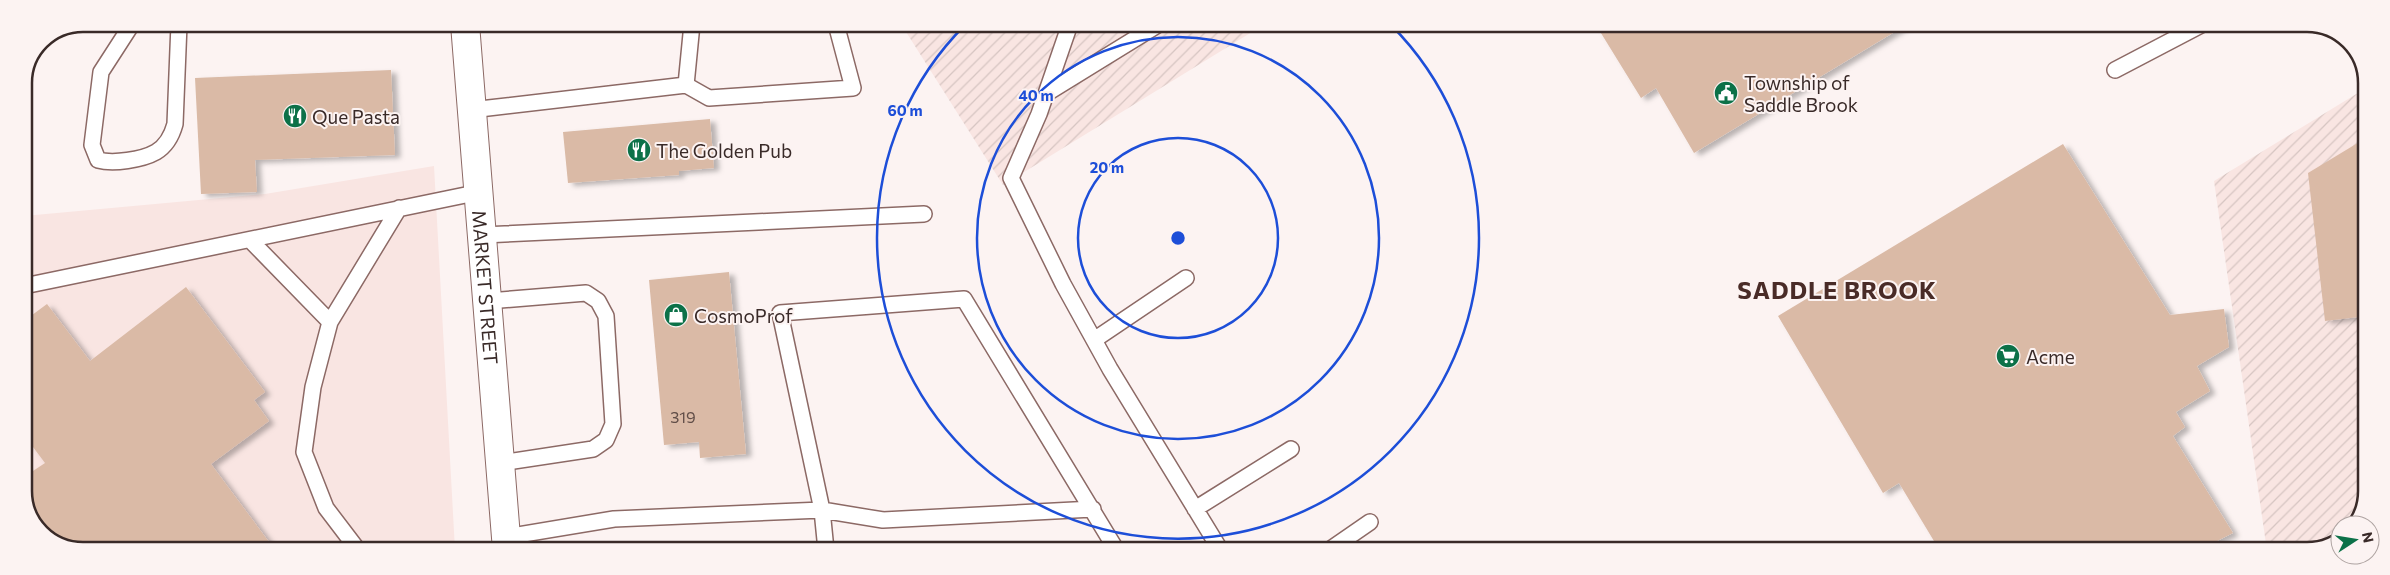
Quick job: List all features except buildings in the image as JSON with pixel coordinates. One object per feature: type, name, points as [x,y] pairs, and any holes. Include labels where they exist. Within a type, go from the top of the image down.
[{"type":"main road","name":"MARKET STREET","points":[[466,33],[507,542]]},
{"type":"lane","points":[[126,33],[101,72],[92,145],[98,160],[107,162],[121,162],[156,152],[171,137],[175,124],[178,33]]},
{"type":"lane","points":[[686,85],[691,33]]},
{"type":"lane","points":[[471,110],[686,85],[709,98],[854,88],[839,33]]},
{"type":"lane","points":[[1067,33],[1047,93],[1011,178],[1094,340],[1215,542]]},
{"type":"lane","points":[[1047,93],[1144,33]]},
{"type":"lane","points":[[2115,70],[2186,33]]},
{"type":"lane","points":[[33,284],[251,241],[480,192]]},
{"type":"lane","points":[[352,542],[326,508],[304,452],[313,387],[330,322],[399,208]]},
{"type":"lane","points":[[483,235],[924,214]]},
{"type":"lane","points":[[251,241],[330,322]]},
{"type":"lane","points":[[1094,340],[1186,278]]},
{"type":"lane","points":[[33,291],[42,283]]},
{"type":"lane","points":[[488,301],[586,293],[598,301],[606,316],[610,366],[613,424],[606,440],[593,449],[500,463]]},
{"type":"lane","points":[[825,542],[822,510],[780,313],[964,299],[1094,509],[1112,542]]},
{"type":"lane","points":[[1195,509],[1291,449]]},
{"type":"lane","points":[[516,542],[614,519],[822,510],[883,520],[1094,509]]},
{"type":"lane","points":[[1341,542],[1370,522]]},
{"type":"shaded area","points":[[907,33],[1250,33],[1003,185]]},
{"type":"shaded area","points":[[2357,93],[2357,501],[2352,515],[2330,515],[2330,537],[2326,539],[2316,542],[2266,542],[2214,181]]},
{"type":"shaded area","points":[[434,166],[455,542],[74,542],[58,536],[41,520],[33,501],[33,215],[265,194]]},
{"type":"place","name":"Township of Saddle Brook","points":[[1726,93]]},
{"type":"place","name":"Que Pasta","points":[[295,116]]},
{"type":"place","name":"The Golden Pub","points":[[639,150]]},
{"type":"place","name":"CosmoProf","points":[[676,315]]},
{"type":"place","name":"Acme","points":[[2008,356]]},
{"type":"district","name":"SADDLE BROOK","points":[[1837,289]]}]
